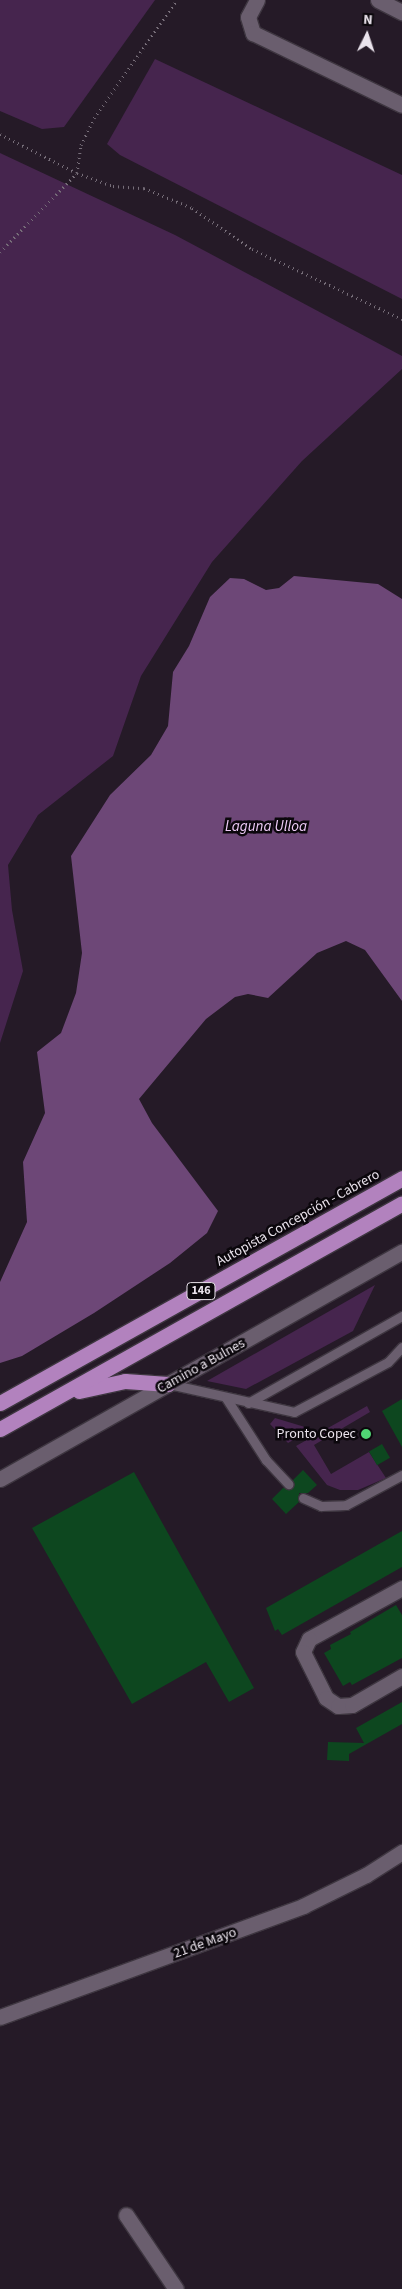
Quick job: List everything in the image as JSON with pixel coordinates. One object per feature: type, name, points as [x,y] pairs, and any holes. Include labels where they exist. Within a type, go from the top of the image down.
[{"type":"highway","name":"Autopista Concepción - Cabrero","points":[[0,1403],[402,1178]]},
{"type":"highway","name":"146","points":[[0,1429],[402,1203]]},
{"type":"highway","points":[[58,1396],[125,1381],[168,1384]]},
{"type":"street","points":[[257,0],[248,17],[253,33],[402,105]]},
{"type":"street","points":[[378,0],[402,12]]},
{"type":"street","name":"Camino a Bulnes","points":[[0,1479],[402,1252]]},
{"type":"street","points":[[402,1588],[309,1639],[303,1652],[326,1698],[338,1706],[352,1705],[402,1676]]},
{"type":"street","name":"21 de Mayo","points":[[0,2017],[303,1906],[366,1875],[402,1852]]},
{"type":"street","points":[[126,2215],[176,2289]]},
{"type":"lane","points":[[248,1403],[402,1316]]},
{"type":"lane","points":[[168,1384],[285,1411],[304,1409],[388,1362],[402,1347]]},
{"type":"lane","points":[[226,1398],[266,1460],[288,1484]]},
{"type":"lane","points":[[303,1498],[321,1506],[346,1505],[402,1475]]},
{"type":"path","points":[[0,252],[77,172],[82,145],[94,118],[177,0]]},
{"type":"path","points":[[0,134],[77,172],[113,186],[144,188],[192,208],[252,249],[402,320]]},
{"type":"shaded area","points":[[0,0],[155,0],[64,127],[42,129],[0,111]]},
{"type":"shaded area","points":[[155,59],[402,175],[402,299],[120,155],[107,144]]},
{"type":"shaded area","points":[[0,153],[175,235],[402,356],[402,369],[302,461],[212,562],[141,676],[113,756],[38,815],[8,865],[12,910],[23,971],[0,1043]]},
{"type":"shaded area","points":[[375,1285],[353,1331],[246,1389],[207,1381]]},
{"type":"shaded area","points":[[367,1406],[370,1412],[314,1445],[331,1474],[369,1452],[386,1478],[358,1490],[340,1490],[327,1485],[296,1446]]},
{"type":"shaded area","points":[[275,1418],[305,1427],[308,1432],[288,1443],[270,1424]]},
{"type":"water","name":"Laguna Ulloa","points":[[294,576],[378,584],[402,599],[402,1001],[365,950],[346,941],[317,953],[268,998],[248,994],[235,997],[206,1019],[139,1099],[152,1123],[218,1211],[207,1233],[170,1263],[94,1313],[22,1356],[0,1363],[0,1282],[27,1222],[23,1162],[45,1113],[37,1052],[61,1033],[76,993],[82,953],[71,856],[110,795],[151,755],[168,726],[173,672],[189,646],[210,597],[230,578],[244,579],[266,590],[279,588]]},
{"type":"building","points":[[402,1399],[402,1447],[382,1411]]},
{"type":"building","points":[[382,1444],[390,1458],[377,1465],[369,1452]]},
{"type":"building","points":[[303,1470],[317,1485],[308,1493],[299,1493],[299,1502],[286,1514],[272,1499],[283,1488],[293,1488],[293,1480]]},
{"type":"building","points":[[134,1472],[254,1688],[229,1702],[206,1662],[132,1704],[32,1528]]},
{"type":"building","points":[[402,1531],[402,1567],[282,1635],[278,1629],[275,1631],[266,1608]]},
{"type":"building","points":[[396,1605],[402,1615],[402,1658],[352,1685],[350,1682],[343,1686],[324,1653],[331,1649],[330,1645]]},
{"type":"building","points":[[402,1702],[402,1724],[349,1754],[349,1761],[327,1760],[328,1742],[364,1743],[356,1728]]},
{"type":"place","name":"Pronto Copec","points":[[366,1434]]}]
